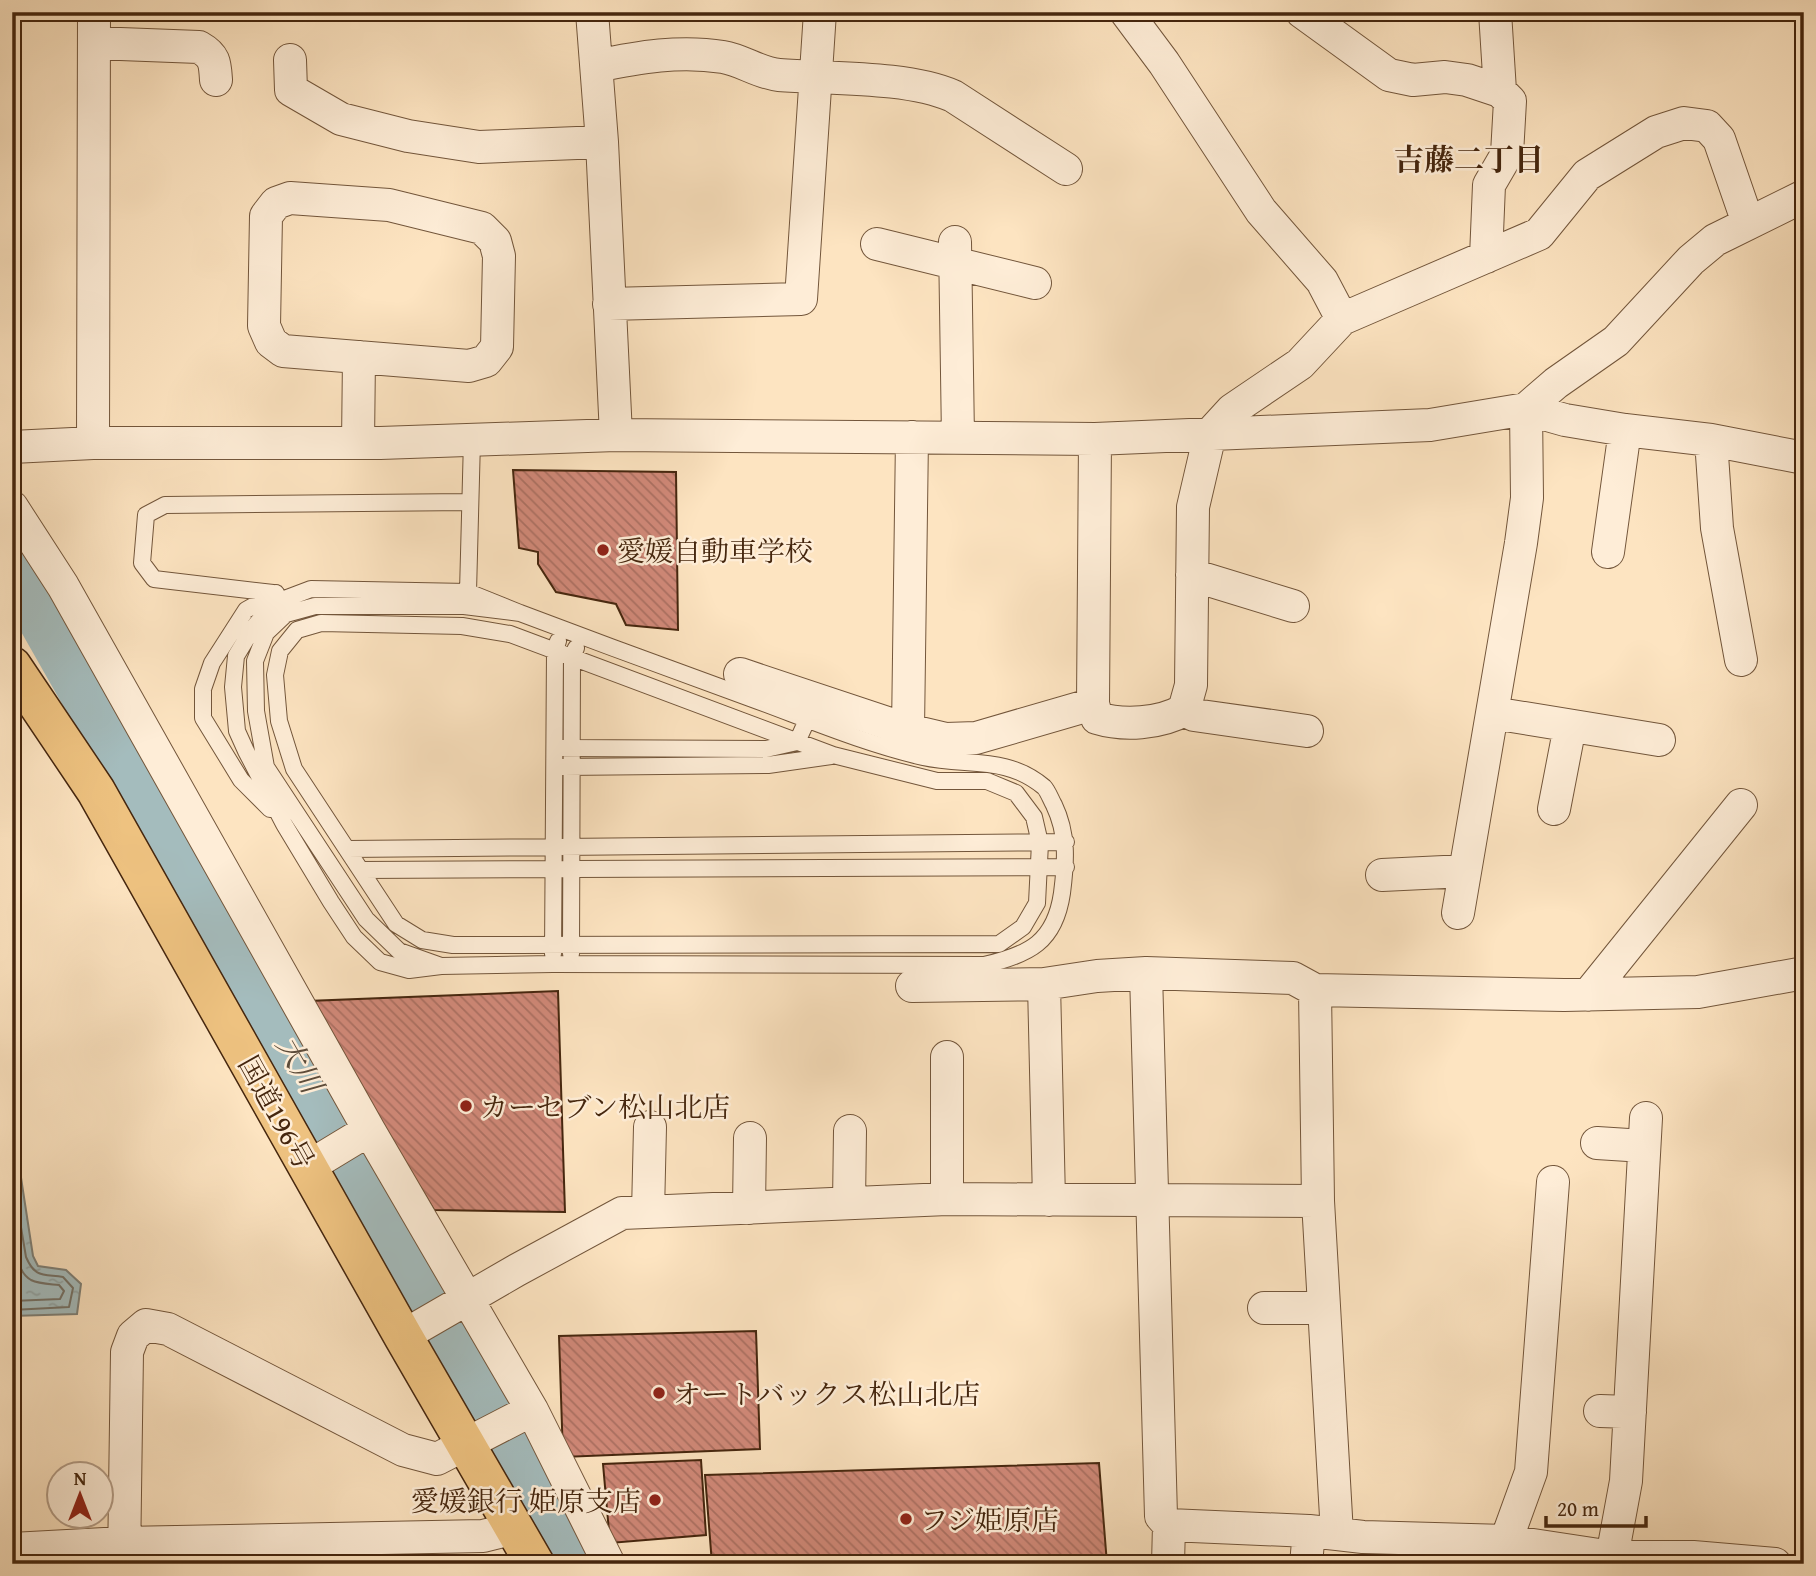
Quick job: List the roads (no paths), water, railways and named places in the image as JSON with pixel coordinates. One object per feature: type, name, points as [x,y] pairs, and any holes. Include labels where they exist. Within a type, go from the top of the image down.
[{"type":"highway","name":"国道196号","points":[[12,666],[96,791],[318,1161],[477,1440],[515,1528],[535,1564]]},
{"type":"street","points":[[592,12],[602,142],[616,435]]},
{"type":"street","points":[[609,304],[801,299],[820,12]]},
{"type":"street","points":[[1126,12],[1164,62],[1261,211],[1322,281],[1342,319]]},
{"type":"street","points":[[1302,12],[1389,75],[1413,80],[1445,77],[1467,80],[1500,91],[1510,101],[1511,121],[1507,154],[1489,185],[1486,257]]},
{"type":"street","points":[[1494,12],[1500,91]]},
{"type":"street","points":[[93,443],[94,28],[199,47],[211,54],[215,62],[216,80]]},
{"type":"street","points":[[597,66],[658,54],[703,55],[726,58],[775,75],[936,88],[1045,139],[1066,169]]},
{"type":"street","points":[[290,60],[291,89],[341,119],[408,136],[479,147],[602,142]]},
{"type":"street","points":[[1096,439],[1093,704],[1097,718],[1110,722],[1165,720],[1184,710],[1191,685],[1193,507],[1210,434],[1232,410],[1300,364],[1342,319],[1539,234],[1587,175],[1656,132],[1684,123],[1706,126],[1719,139],[1748,223]]},
{"type":"street","points":[[1458,914],[1527,498],[1526,410],[1556,383],[1616,341],[1691,260],[1715,240],[1804,196]]},
{"type":"street","points":[[290,198],[389,205],[482,228],[495,241],[499,256],[497,347],[486,361],[469,366],[359,357],[283,351],[271,342],[264,326],[266,216],[276,203],[290,198]]},
{"type":"street","points":[[877,244],[955,253],[1035,283]]},
{"type":"street","points":[[955,253],[958,438]]},
{"type":"street","points":[[358,443],[359,357]]},
{"type":"street","points":[[12,447],[93,443],[358,443],[616,435],[1096,439],[1430,425],[1526,410],[1566,420],[1711,440],[1804,458]]},
{"type":"street","points":[[1608,552],[1625,430]]},
{"type":"street","points":[[908,730],[912,437]]},
{"type":"street","points":[[1711,440],[1717,528],[1741,660]]},
{"type":"street","points":[[12,506],[63,586],[365,1133],[527,1413],[609,1564]]},
{"type":"street","points":[[1192,575],[1293,606]]},
{"type":"street","points":[[740,674],[908,730],[946,739],[976,738],[1093,704]]},
{"type":"street","points":[[1184,710],[1194,715],[1307,731]]},
{"type":"street","points":[[1493,713],[1659,740]]},
{"type":"street","points":[[1553,809],[1570,726]]},
{"type":"street","points":[[1588,995],[1741,805]]},
{"type":"street","points":[[1382,875],[1465,871]]},
{"type":"street","points":[[912,986],[1045,984],[1097,976],[1146,974],[1293,978],[1315,990],[1588,995],[1698,992],[1804,973]]},
{"type":"street","points":[[1146,974],[1161,1516],[1168,1525],[1168,1564]]},
{"type":"street","points":[[1045,984],[1049,1200]]},
{"type":"street","points":[[1306,1564],[1323,1532],[1324,1308],[1318,1201],[1315,990]]},
{"type":"street","points":[[947,1057],[947,1199]]},
{"type":"street","points":[[648,1212],[650,1126]]},
{"type":"street","points":[[849,1203],[850,1131]]},
{"type":"street","points":[[1597,1143],[1645,1132],[1615,1412],[1626,1481],[1612,1557]]},
{"type":"street","points":[[318,1161],[365,1133]]},
{"type":"street","points":[[749,1208],[750,1138]]},
{"type":"street","points":[[1506,1541],[1531,1472],[1553,1182]]},
{"type":"street","points":[[414,1330],[622,1213],[947,1199],[1318,1201]]},
{"type":"street","points":[[1264,1308],[1324,1308]]},
{"type":"street","points":[[123,1554],[127,1352],[132,1336],[146,1325],[168,1329],[403,1450],[437,1459],[527,1413]]},
{"type":"street","points":[[1168,1525],[1323,1532],[1363,1537],[1506,1541],[1612,1557],[1693,1557],[1775,1564]]},
{"type":"street","points":[[12,1549],[123,1554],[483,1536],[515,1528]]},
{"type":"lane","points":[[468,592],[472,440]]},
{"type":"lane","points":[[311,589],[274,603],[253,628],[236,656],[233,687],[237,731],[284,824],[354,937],[380,962],[409,970],[441,966],[553,964],[984,965],[1013,959],[1044,940],[1060,902],[1066,867],[1066,842],[1061,819],[1045,788],[1010,767],[983,762],[941,761],[843,733],[468,592],[311,589],[273,593],[154,579],[142,563],[146,515],[165,505],[469,502]]},
{"type":"lane","points":[[273,593],[246,610],[212,663],[203,689],[203,718],[241,780],[284,824]]},
{"type":"lane","points":[[441,966],[398,951],[366,919],[266,768],[256,711],[255,661],[266,632],[286,614],[315,606],[464,606],[520,613]]},
{"type":"lane","points":[[321,623],[462,626],[510,634],[555,651],[833,755],[937,781],[987,781],[1016,793],[1034,817],[1040,843],[1037,903],[1023,927],[999,944],[453,945],[422,940],[396,924],[294,769],[279,721],[275,676],[281,651],[297,630],[321,623]]},
{"type":"lane","points":[[553,964],[555,651],[563,629]]},
{"type":"lane","points":[[571,965],[572,657],[581,636]]},
{"type":"lane","points":[[797,742],[807,720]]},
{"type":"lane","points":[[833,755],[843,733]]},
{"type":"lane","points":[[554,748],[766,749],[797,742]]},
{"type":"lane","points":[[554,768],[768,765],[833,755]]},
{"type":"lane","points":[[347,849],[1066,842]]},
{"type":"lane","points":[[361,870],[1066,867]]},
{"type":"water","points":[[12,800],[20,813],[16,870],[21,910],[12,978]]},
{"type":"water","points":[[12,1119],[33,1256],[38,1266],[66,1270],[81,1284],[77,1314],[12,1316]]},
{"type":"waterway","name":"大川","points":[[12,568],[37,599],[584,1564]]},
{"type":"place","name":"愛媛自動車学校","points":[[603,550]]},
{"type":"place","name":"カーセブン松山北店","points":[[466,1106]]},
{"type":"place","name":"オートバックス松山北店","points":[[659,1393]]},
{"type":"place","name":"愛媛銀行 姫原支店","points":[[655,1500]]},
{"type":"place","name":"フジ姫原店","points":[[906,1519]]},
{"type":"district","name":"吉藤二丁目","points":[[1469,159]]}]
